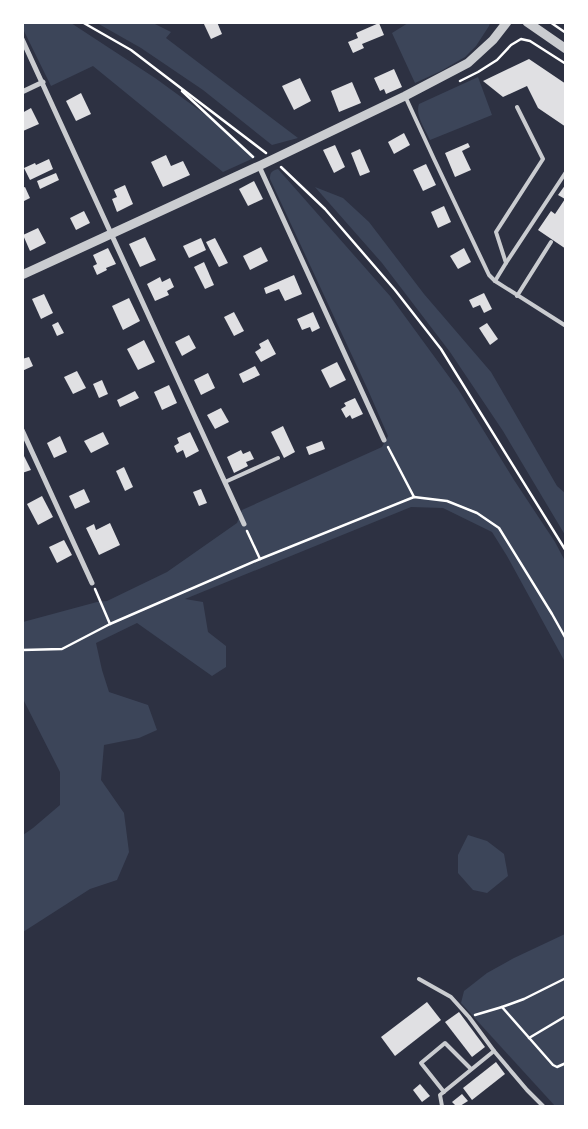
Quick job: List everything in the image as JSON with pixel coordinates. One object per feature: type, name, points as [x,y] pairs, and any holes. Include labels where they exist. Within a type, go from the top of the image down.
[{"type":"street","points":[[22,275],[406,96],[468,63],[493,40],[508,22]]},
{"type":"street","points":[[527,22],[566,49]]},
{"type":"street","points":[[22,39],[244,524]]},
{"type":"street","points":[[22,92],[43,82]]},
{"type":"street","points":[[260,165],[384,440]]},
{"type":"street","points":[[22,430],[92,583]]},
{"type":"lane","points":[[406,96],[485,269],[495,281],[566,326]]},
{"type":"lane","points":[[506,263],[496,232],[543,159],[517,106]]},
{"type":"lane","points":[[495,281],[566,172]]},
{"type":"lane","points":[[517,296],[551,242]]},
{"type":"lane","points":[[226,482],[278,458]]},
{"type":"lane","points":[[419,980],[451,997],[469,1017],[494,1051],[543,1106]]},
{"type":"lane","points":[[444,1092],[421,1063],[445,1042],[471,1069]]},
{"type":"lane","points":[[442,1106],[440,1095],[494,1051]]},
{"type":"path","points":[[82,22],[131,50],[265,151]]},
{"type":"path","points":[[550,22],[566,33]]},
{"type":"path","points":[[172,82],[260,165]]},
{"type":"path","points":[[282,168],[325,209],[395,290],[442,349],[566,551]]},
{"type":"path","points":[[384,440],[414,497]]},
{"type":"path","points":[[22,650],[62,649],[110,624],[260,559],[414,497],[447,501],[477,513],[498,528],[566,639]]},
{"type":"path","points":[[244,524],[260,559]]},
{"type":"path","points":[[92,583],[110,624]]},
{"type":"path","points":[[469,1017],[524,999],[566,978]]},
{"type":"path","points":[[502,1007],[553,1065],[558,1067],[566,1063]]},
{"type":"path","points":[[529,1038],[566,1016]]},
{"type":"shaded area","points":[[23,23],[71,23],[155,78],[217,123],[256,157],[223,172],[93,66],[51,86],[23,29]]},
{"type":"shaded area","points":[[97,23],[153,23],[171,32],[166,38],[298,138],[272,145],[203,90],[141,48]]},
{"type":"shaded area","points":[[408,23],[490,23],[476,46],[465,57],[415,83],[392,33]]},
{"type":"shaded area","points":[[478,77],[492,115],[430,140],[419,117],[419,104]]},
{"type":"shaded area","points":[[278,169],[390,296],[458,389],[555,542],[565,561],[565,662],[492,532],[443,508],[411,507],[185,599],[203,602],[208,632],[226,646],[226,667],[212,676],[137,623],[96,643],[109,692],[148,705],[157,730],[139,738],[104,745],[101,780],[124,813],[129,852],[117,880],[90,889],[23,932],[23,835],[60,805],[60,772],[23,699],[23,622],[107,601],[167,572],[237,523],[242,510],[382,447],[388,436],[270,179],[271,173]]},
{"type":"shaded area","points":[[315,187],[343,198],[369,222],[424,294],[491,372],[557,486],[565,493],[565,535],[503,431],[450,352],[382,263]]},
{"type":"shaded area","points":[[468,835],[487,841],[504,854],[508,876],[487,893],[473,890],[458,873],[458,855]]},
{"type":"shaded area","points":[[565,934],[565,1106],[555,1106],[461,1003],[464,991],[487,973]]},
{"type":"building","points":[[203,22],[217,22],[222,34],[211,39]]},
{"type":"building","points":[[379,23],[384,35],[362,44],[364,48],[353,53],[348,42],[358,38],[356,33]]},
{"type":"building","points":[[529,59],[566,84],[566,127],[538,108],[527,86],[503,97],[483,81]]},
{"type":"building","points":[[394,69],[402,87],[386,94],[384,89],[380,91],[374,78]]},
{"type":"building","points":[[300,78],[311,101],[294,110],[282,86]]},
{"type":"building","points":[[352,82],[361,103],[339,112],[331,91]]},
{"type":"building","points":[[81,93],[91,114],[76,121],[66,101]]},
{"type":"building","points":[[31,108],[39,124],[23,131],[22,113]]},
{"type":"building","points":[[404,133],[410,145],[394,154],[388,142]]},
{"type":"building","points":[[468,143],[470,147],[462,151],[471,170],[455,177],[445,153]]},
{"type":"building","points":[[335,145],[345,167],[334,173],[323,150]]},
{"type":"building","points":[[360,149],[370,172],[360,176],[351,153]]},
{"type":"building","points":[[166,155],[171,166],[183,161],[190,175],[163,187],[151,162]]},
{"type":"building","points":[[49,159],[53,169],[30,180],[24,168]]},
{"type":"building","points":[[426,164],[436,185],[423,191],[413,170]]},
{"type":"building","points":[[56,173],[59,180],[40,189],[37,181]]},
{"type":"building","points":[[254,181],[263,199],[248,206],[239,189]]},
{"type":"building","points":[[566,184],[566,249],[538,230],[551,211],[555,214],[565,199],[558,195]]},
{"type":"building","points":[[125,185],[133,204],[117,212],[112,199],[117,197],[114,190]]},
{"type":"building","points":[[25,187],[30,198],[22,202],[22,188]]},
{"type":"building","points":[[444,206],[451,222],[438,228],[431,212]]},
{"type":"building","points":[[84,211],[90,223],[76,230],[70,218]]},
{"type":"building","points":[[38,228],[46,243],[30,251],[23,235]]},
{"type":"building","points":[[145,237],[156,260],[140,267],[129,244]]},
{"type":"building","points":[[201,238],[206,250],[189,258],[183,246]]},
{"type":"building","points":[[215,238],[228,263],[219,267],[206,242]]},
{"type":"building","points":[[261,247],[268,261],[250,270],[243,256]]},
{"type":"building","points":[[108,248],[116,264],[106,268],[107,270],[97,275],[93,266],[97,264],[93,255]]},
{"type":"building","points":[[464,248],[471,262],[458,269],[450,256]]},
{"type":"building","points":[[204,262],[214,285],[205,289],[194,267]]},
{"type":"building","points":[[294,275],[302,294],[285,301],[279,289],[266,294],[264,288]]},
{"type":"building","points":[[160,277],[162,282],[170,278],[174,287],[167,291],[169,295],[155,301],[147,284]]},
{"type":"building","points":[[484,293],[492,309],[484,313],[480,305],[473,308],[469,300]]},
{"type":"building","points":[[44,294],[53,313],[41,319],[32,299]]},
{"type":"building","points":[[129,298],[140,321],[123,330],[112,306]]},
{"type":"building","points":[[234,312],[244,331],[234,336],[224,317]]},
{"type":"building","points":[[313,312],[320,328],[312,332],[310,327],[302,330],[297,319]]},
{"type":"building","points":[[58,322],[64,333],[57,336],[52,325]]},
{"type":"building","points":[[487,323],[498,339],[490,345],[479,328]]},
{"type":"building","points":[[189,335],[196,348],[182,356],[175,342]]},
{"type":"building","points":[[268,339],[276,354],[261,362],[255,352],[261,348],[259,344]]},
{"type":"building","points":[[144,340],[155,362],[138,370],[127,349]]},
{"type":"building","points":[[29,357],[33,366],[22,371],[22,359]]},
{"type":"building","points":[[337,362],[346,380],[330,388],[321,370]]},
{"type":"building","points":[[255,366],[260,375],[243,383],[239,374]]},
{"type":"building","points":[[77,371],[86,388],[73,394],[64,377]]},
{"type":"building","points":[[208,373],[215,388],[201,395],[194,380]]},
{"type":"building","points":[[102,380],[108,394],[99,398],[93,384]]},
{"type":"building","points":[[169,385],[177,403],[162,410],[154,392]]},
{"type":"building","points":[[135,391],[139,398],[120,407],[117,400]]},
{"type":"building","points":[[355,398],[363,414],[352,419],[350,415],[346,418],[341,409],[346,406],[344,403]]},
{"type":"building","points":[[221,408],[229,422],[215,429],[207,415]]},
{"type":"building","points":[[283,426],[295,452],[284,458],[271,432]]},
{"type":"building","points":[[103,432],[109,444],[91,453],[84,441]]},
{"type":"building","points":[[190,432],[199,451],[186,458],[183,450],[177,453],[174,446],[179,443],[177,438]]},
{"type":"building","points":[[60,436],[67,452],[54,458],[47,443]]},
{"type":"building","points":[[322,441],[325,449],[309,455],[306,447]]},
{"type":"building","points":[[241,450],[243,454],[250,451],[254,459],[246,462],[248,466],[234,473],[227,457]]},
{"type":"building","points":[[22,452],[31,470],[22,473]]},
{"type":"building","points":[[124,467],[133,487],[125,491],[116,471]]},
{"type":"building","points":[[84,489],[90,502],[75,509],[69,496]]},
{"type":"building","points":[[201,489],[207,503],[199,506],[193,492]]},
{"type":"building","points":[[42,496],[53,517],[38,525],[27,504]]},
{"type":"building","points":[[110,523],[120,545],[99,555],[86,528],[94,524],[96,530]]},
{"type":"building","points":[[64,540],[72,555],[57,563],[49,547]]},
{"type":"building","points":[[427,1002],[441,1020],[395,1056],[381,1037]]},
{"type":"building","points":[[459,1012],[485,1047],[472,1057],[445,1022]]},
{"type":"building","points":[[496,1062],[505,1074],[472,1100],[463,1088]]},
{"type":"building","points":[[420,1084],[430,1096],[422,1102],[413,1090]]},
{"type":"building","points":[[462,1094],[468,1101],[460,1106],[456,1106],[452,1102]]}]
